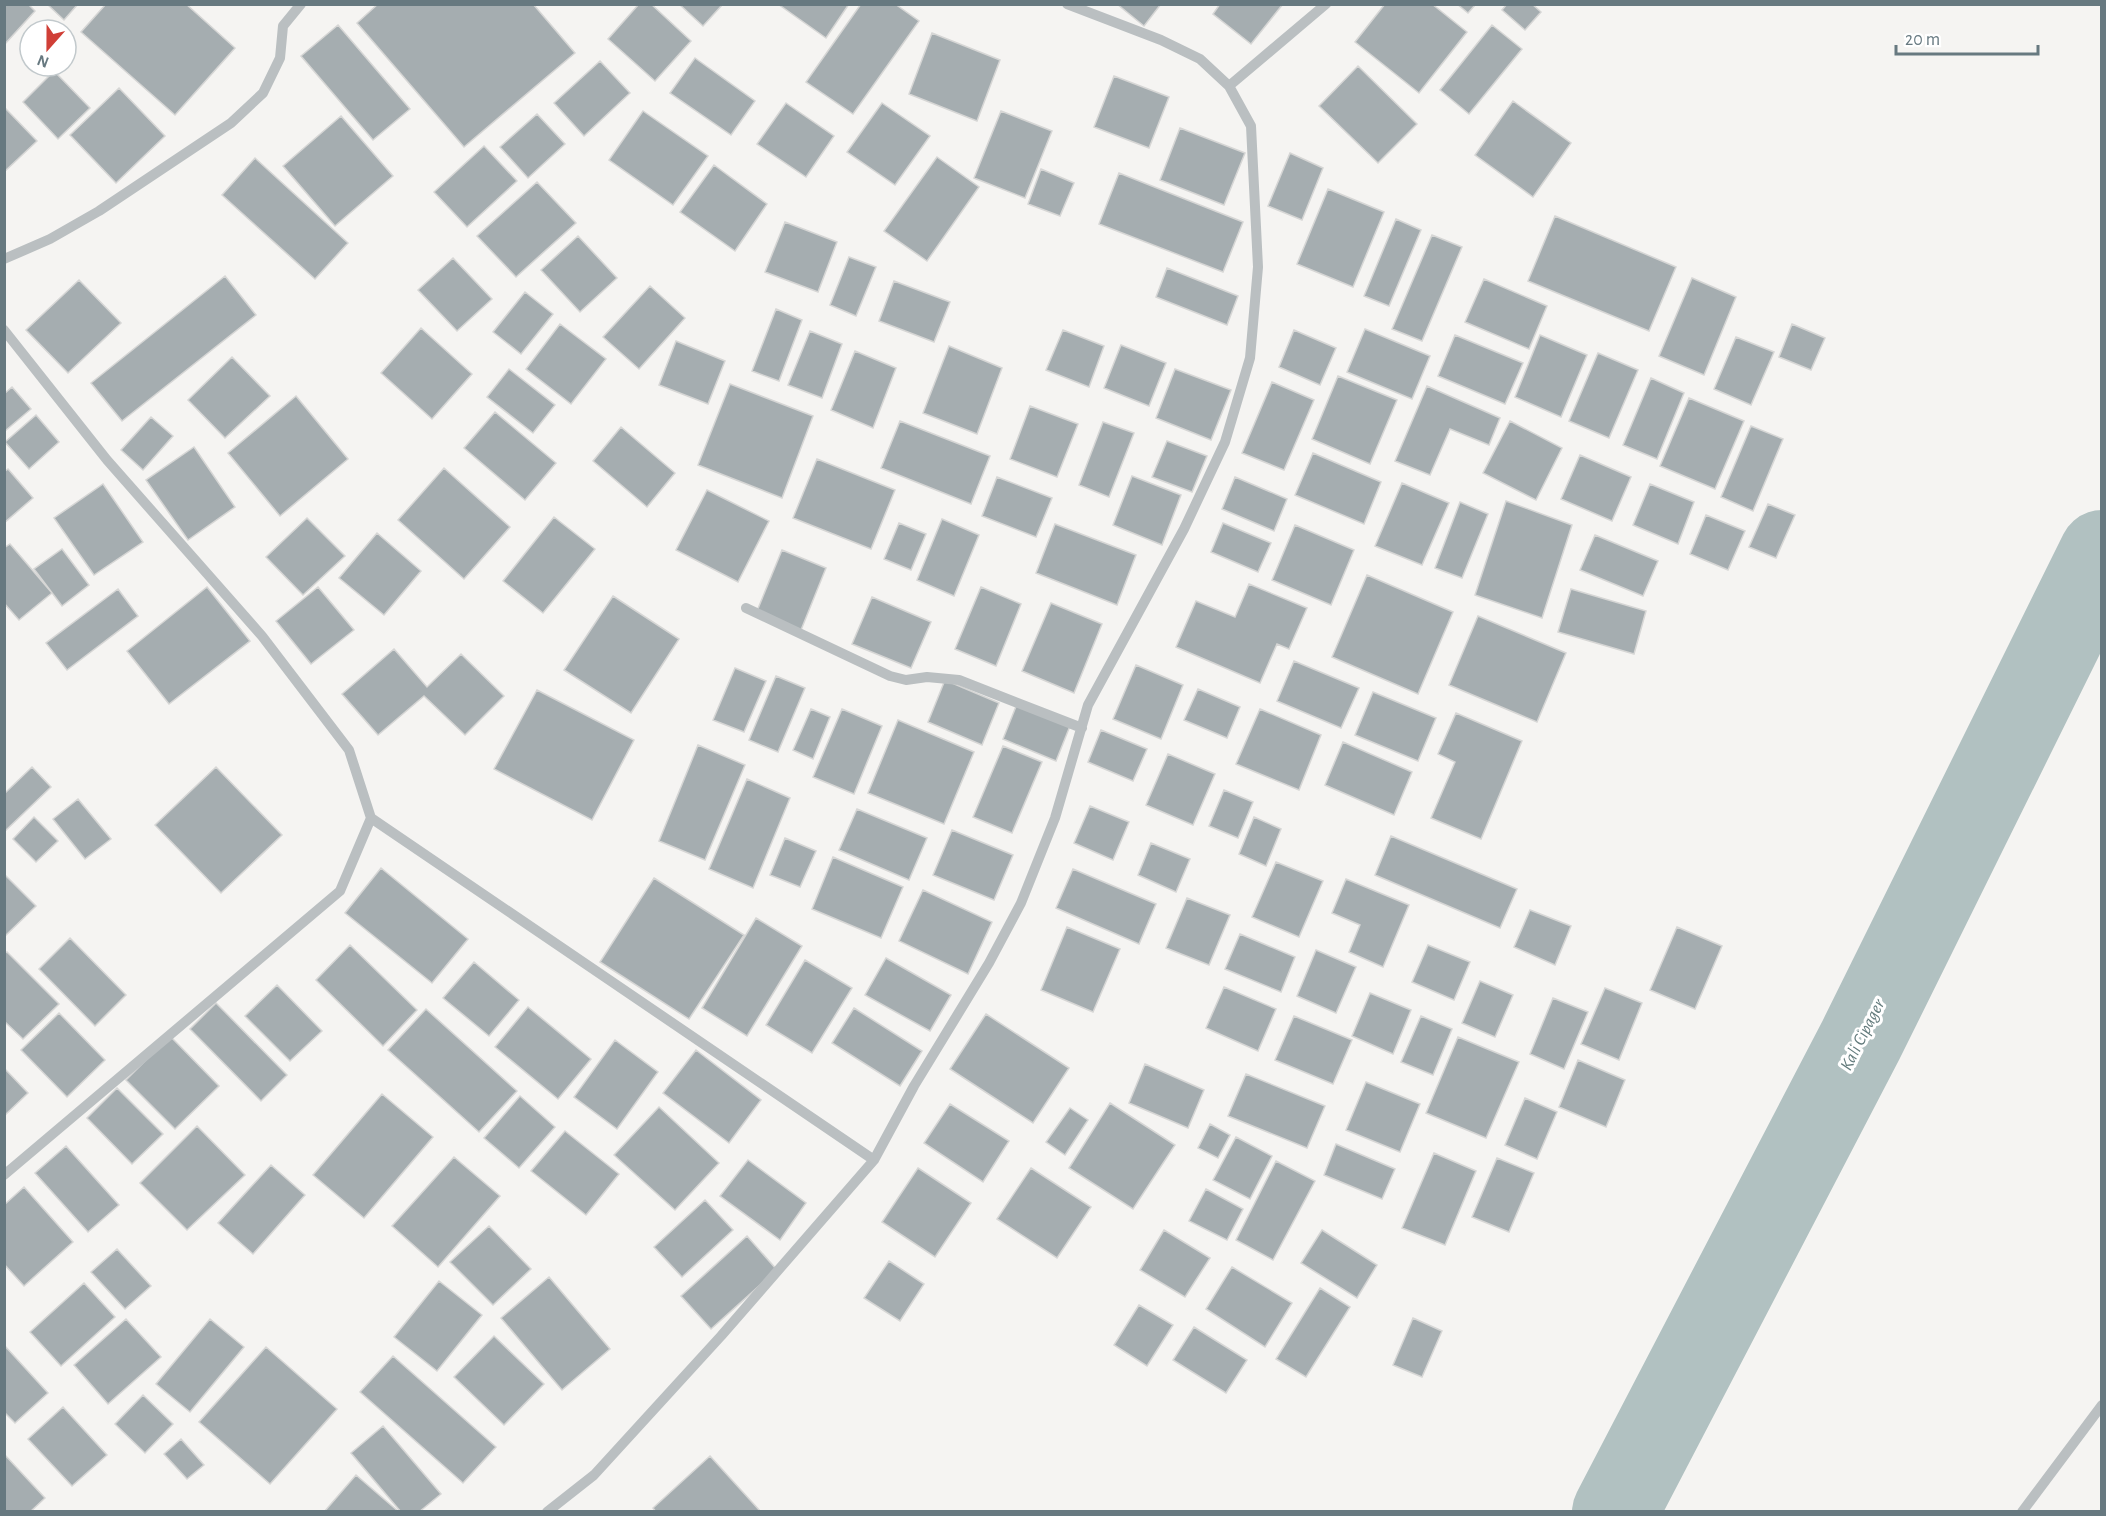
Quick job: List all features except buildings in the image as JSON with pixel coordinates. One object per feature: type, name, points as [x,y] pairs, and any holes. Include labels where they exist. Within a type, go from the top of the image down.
[{"type":"street","points":[[4,259],[50,239],[99,211],[231,123],[263,93],[280,58],[283,26],[301,4]]},
{"type":"street","points":[[547,1512],[594,1475],[721,1336],[874,1160],[915,1086],[989,963],[1021,903],[1055,818],[1088,705],[1184,529],[1220,453],[1250,358],[1258,267],[1251,126],[1229,86],[1200,59],[1161,40],[1067,4]]},
{"type":"street","points":[[1229,86],[1326,4]]},
{"type":"street","points":[[4,330],[107,460],[262,636],[349,750],[371,818],[874,1160]]},
{"type":"street","points":[[746,608],[890,676],[906,680],[927,677],[960,680],[1082,728]]},
{"type":"street","points":[[4,1175],[340,891],[371,818]]},
{"type":"street","points":[[2022,1512],[2102,1405]]},
{"type":"waterway","name":"Kali Cipager","points":[[1615,1512],[1861,1040],[2102,553]]}]
